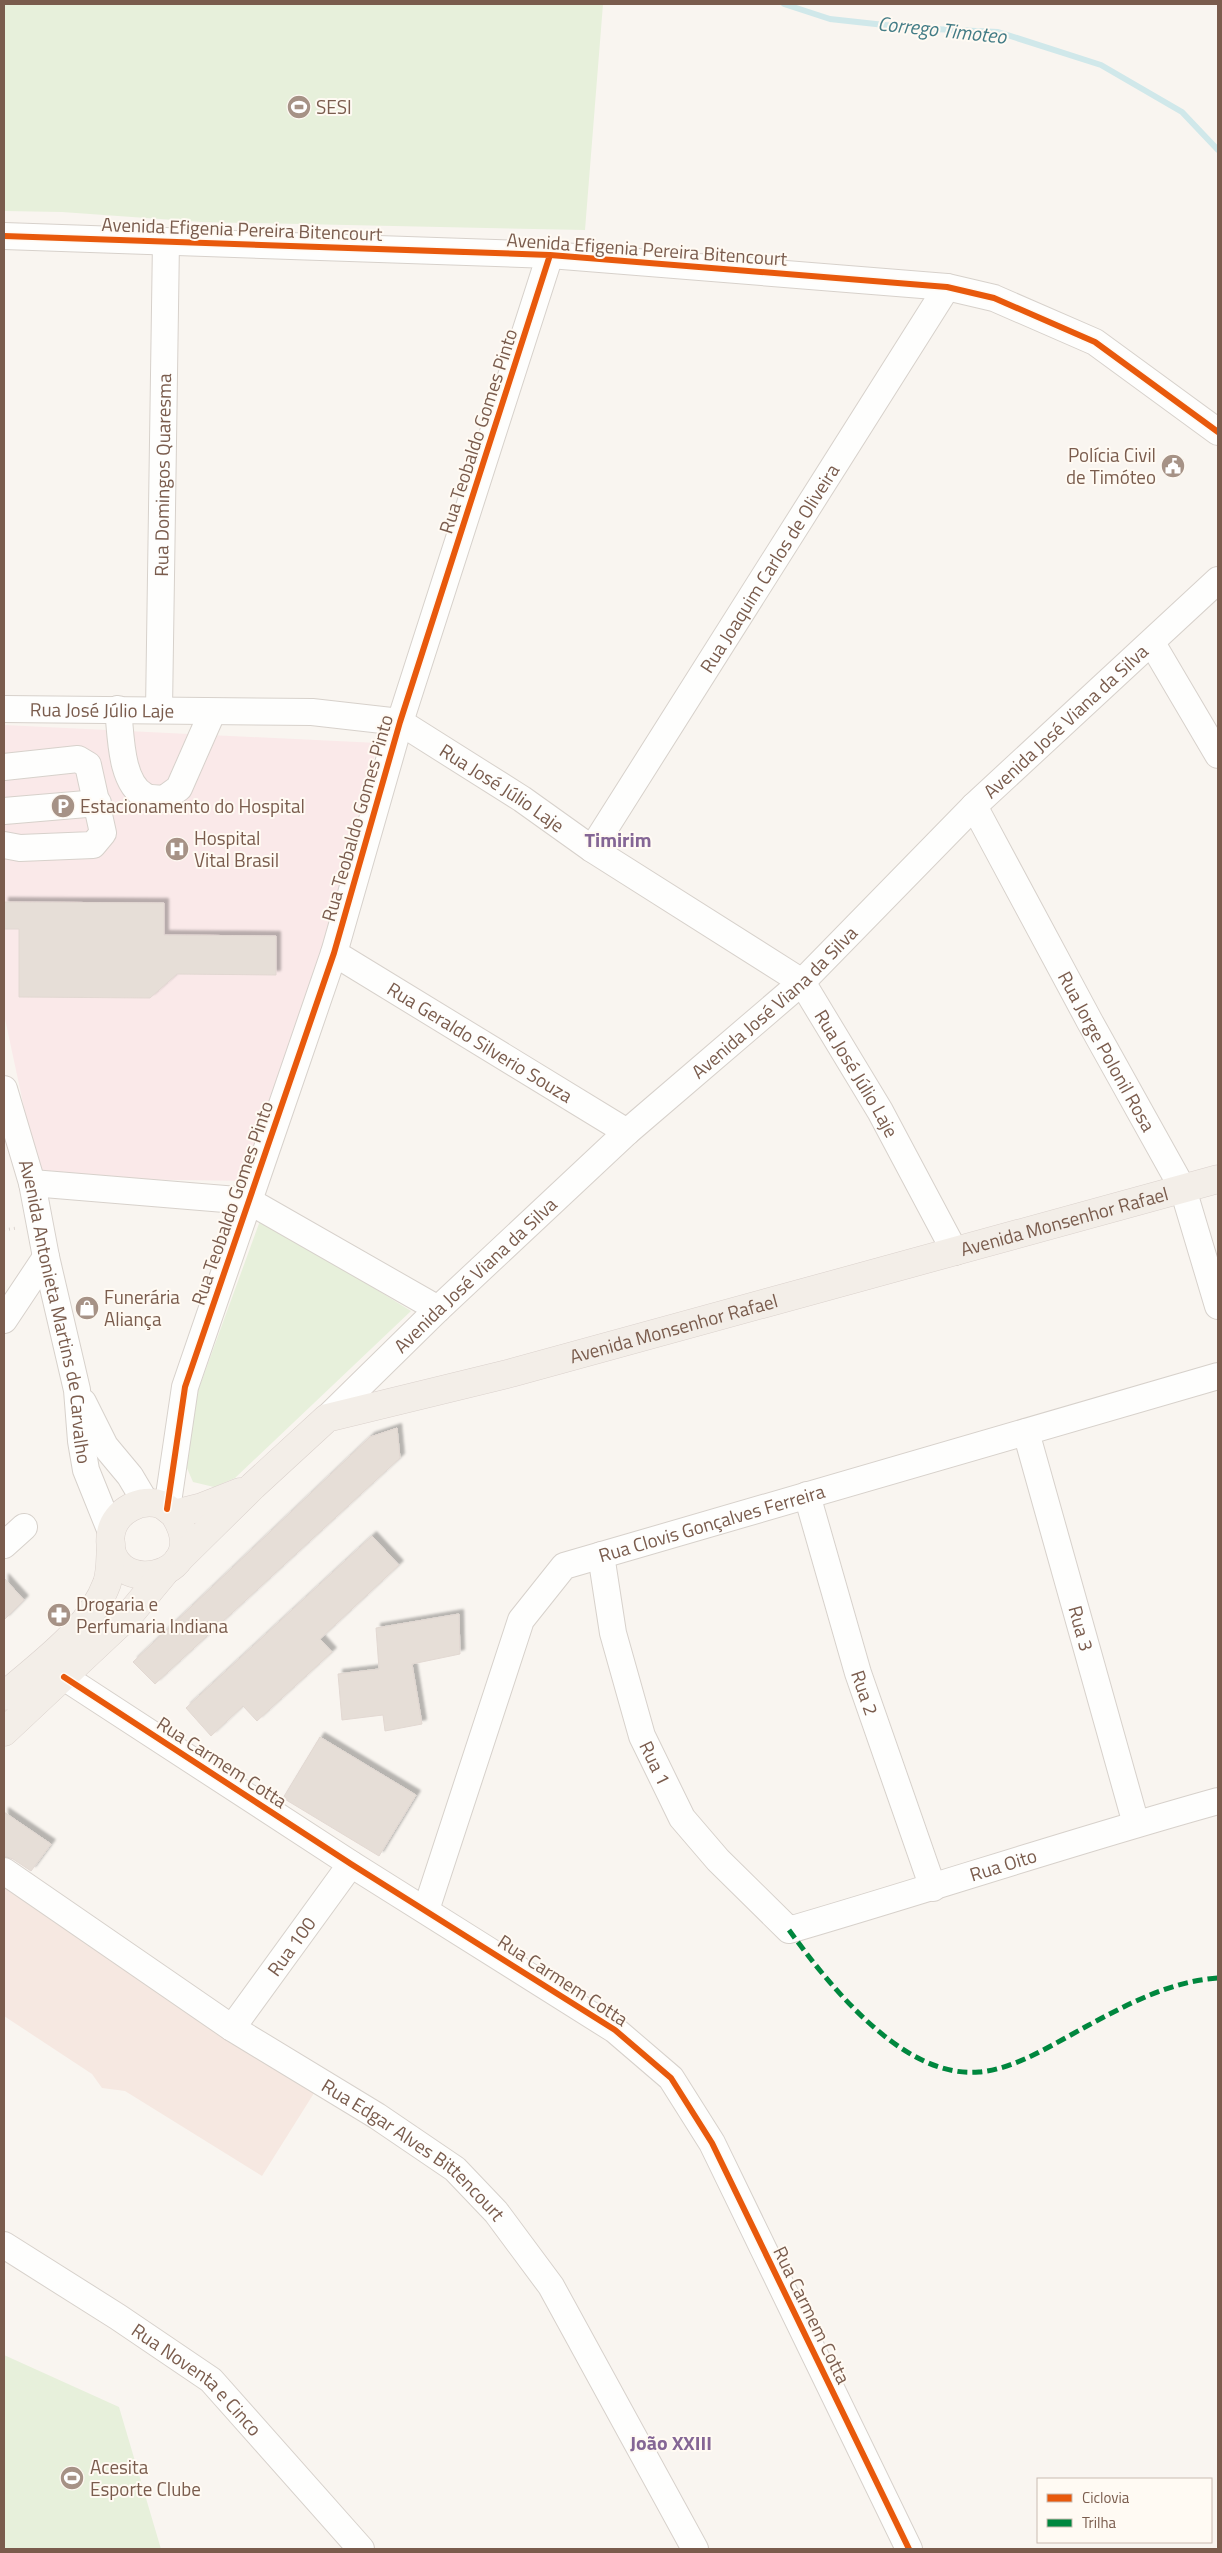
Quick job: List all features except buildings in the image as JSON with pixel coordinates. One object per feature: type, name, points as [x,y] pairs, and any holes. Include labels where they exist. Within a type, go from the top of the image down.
[{"type":"main road","name":"Avenida Monsenhor Rafael","points":[[4,1732],[130,1614],[171,1567],[253,1486],[327,1418],[511,1372],[1218,1179]]},
{"type":"main road","points":[[4,1696],[82,1624],[93,1609],[108,1581],[111,1538],[116,1521],[124,1511],[134,1505],[163,1509],[222,1500],[253,1486]]},
{"type":"main road","points":[[111,1538],[114,1556],[130,1572],[147,1576],[171,1567],[183,1549],[184,1536],[181,1524],[163,1509]]},
{"type":"street","name":"Avenida Efigenia Pereira Bitencourt","points":[[4,236],[550,254],[947,287],[994,298],[1095,342],[1218,432]]},
{"type":"street","name":"Rua Domingos Quaresma","points":[[159,710],[166,241]]},
{"type":"street","name":"Rua Teobaldo Gomes Pinto","points":[[163,1509],[185,1388],[334,953],[400,722],[550,254]]},
{"type":"street","name":"Rua Joaquim Carlos de Oliveira","points":[[592,849],[947,287]]},
{"type":"street","name":"Avenida José Viana da Silva","points":[[327,1418],[438,1309],[627,1132],[802,982],[974,806],[1218,580]]},
{"type":"street","points":[[1152,643],[1218,755]]},
{"type":"street","name":"Rua José Júlio Laje","points":[[4,709],[312,712],[400,722],[522,799],[592,849],[802,982],[880,1111],[955,1252]]},
{"type":"street","points":[[118,709],[123,757],[132,786],[146,797],[164,799],[179,788],[212,712]]},
{"type":"street","points":[[4,767],[78,759],[88,766],[98,803],[103,833],[93,845],[20,848],[4,845]]},
{"type":"street","points":[[4,811],[98,803]]},
{"type":"street","name":"Rua Jorge Polonil Rosa","points":[[974,806],[1090,1022],[1183,1188],[1218,1306]]},
{"type":"street","name":"Rua Geraldo Silverio Souza","points":[[334,953],[627,1132]]},
{"type":"street","name":"Avenida Antonieta Martins de Carvalho","points":[[4,1089],[32,1183],[46,1257],[77,1390],[81,1441],[86,1470],[111,1538]]},
{"type":"street","points":[[32,1183],[249,1201],[438,1309]]},
{"type":"street","points":[[4,1320],[46,1257]]},
{"type":"street","name":"Rua Clovis Gonçalves Ferreira","points":[[426,1910],[521,1620],[564,1566],[1218,1376]]},
{"type":"street","points":[[77,1390],[105,1446],[130,1476],[163,1509]]},
{"type":"street","name":"Rua 3","points":[[1026,1432],[1136,1824]]},
{"type":"street","name":"Rua 2","points":[[807,1495],[858,1673],[933,1888]]},
{"type":"street","points":[[4,1545],[24,1527]]},
{"type":"street","name":"Rua 1","points":[[601,1555],[613,1634],[642,1736],[682,1818],[718,1860],[789,1930]]},
{"type":"street","name":"Rua Carmem Cotta","points":[[64,1677],[351,1864],[615,2030],[671,2078],[712,2144],[909,2549]]},
{"type":"street","name":"Rua Oito","points":[[789,1930],[933,1888],[1136,1824],[1218,1801]]},
{"type":"street","name":"Rua 100","points":[[232,2028],[351,1864]]},
{"type":"street","name":"Rua Edgar Alves Bittencourt","points":[[4,1871],[232,2028],[377,2116],[455,2169],[496,2212],[551,2286],[695,2549]]},
{"type":"street","name":"Rua Noventa e Cinco","points":[[4,2245],[125,2321],[211,2380],[361,2549]]},
{"type":"shaded area","name":"Hospital Vital Brasil","points":[[4,725],[378,743],[322,954],[247,1181],[39,1178],[4,1014]]},
{"type":"shaded area","points":[[4,1869],[321,2082],[262,2176],[125,2091],[102,2088],[92,2074],[4,2016]]},
{"type":"green space","name":"SESI","points":[[4,4],[603,4],[585,230],[202,222],[62,212],[4,211]]},
{"type":"green space","points":[[261,1218],[411,1311],[235,1478],[214,1487],[193,1482],[184,1461],[187,1421]]},
{"type":"green space","name":"Acesita Esporte Clube","points":[[4,2355],[119,2407],[161,2549],[4,2549]]},
{"type":"waterway","name":"Corrego Timoteo","points":[[784,4],[830,19],[912,28],[998,32],[1101,65],[1182,112],[1218,150]]},
{"type":"marked path","points":[[789,1930],[825,1976],[870,2024],[896,2045],[923,2060],[951,2070],[979,2072],[1007,2066],[1021,2061],[1150,1995],[1183,1984],[1218,1978]]},
{"type":"cycle path","points":[[4,236],[550,255],[947,287],[994,298],[1095,342],[1218,432]]},
{"type":"cycle path","points":[[167,1509],[185,1387],[334,953],[400,722],[550,255]]},
{"type":"cycle path","points":[[64,1677],[351,1864],[615,2030],[671,2078],[712,2143],[909,2549]]},
{"type":"place","name":"SESI","points":[[299,107]]},
{"type":"place","name":"Polícia Civil de Timóteo","points":[[1173,466]]},
{"type":"place","name":"Estacionamento do Hospital","points":[[63,806]]},
{"type":"place","name":"Hospital Vital Brasil","points":[[177,849]]},
{"type":"place","name":"Funerária Aliança","points":[[87,1308]]},
{"type":"place","name":"Drogaria e Perfumaria Indiana","points":[[59,1615]]},
{"type":"place","name":"Acesita Esporte Clube","points":[[72,2478]]},
{"type":"district","name":"Timirim","points":[[618,840]]},
{"type":"district","name":"João XXIII","points":[[671,2443]]}]
